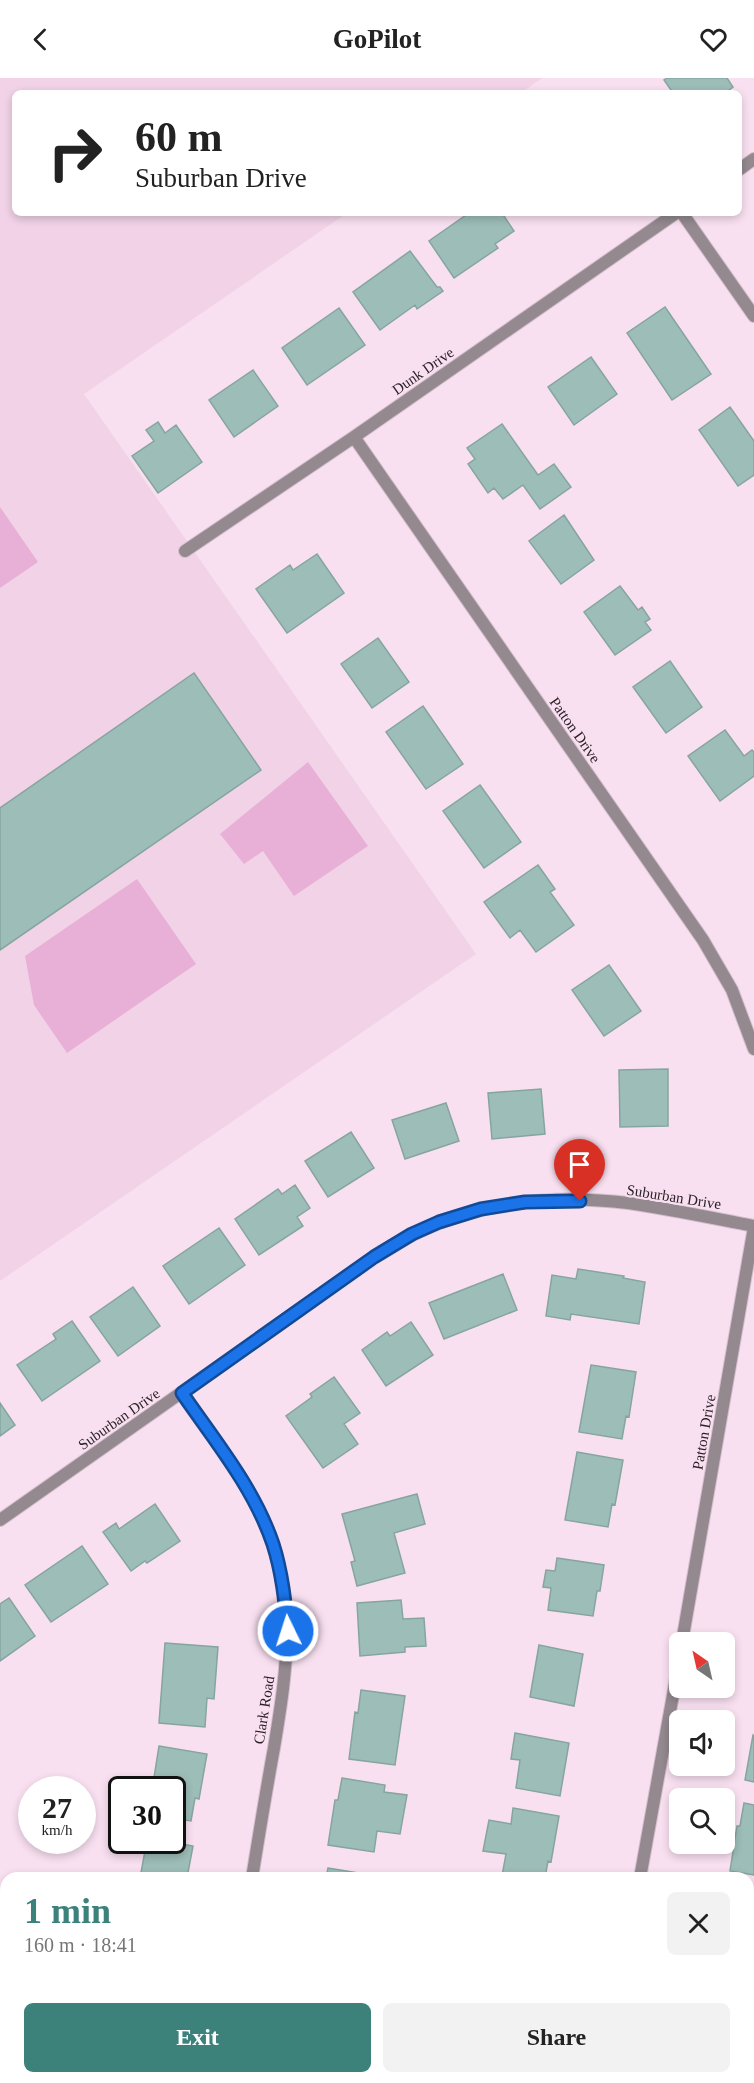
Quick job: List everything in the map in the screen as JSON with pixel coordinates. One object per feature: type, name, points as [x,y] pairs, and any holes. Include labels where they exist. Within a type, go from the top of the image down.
[{"type":"street","name":"Dunk Drive","points":[[185,551],[354,437],[672,216]]},
{"type":"street","points":[[684,216],[754,315]]},
{"type":"street","name":"Patton Drive","points":[[354,437],[703,940],[732,990],[754,1049]]},
{"type":"street","name":"Suburban Drive","points":[[0,1520],[399,1241],[439,1222],[467,1213],[518,1202],[601,1201],[627,1203],[754,1226]]},
{"type":"street","name":"Patton Drive","points":[[684,1632],[754,1226]]},
{"type":"street","name":"Clark Road","points":[[182,1393],[241,1478],[255,1504],[273,1545],[286,1602],[288,1631],[286,1674],[253,1872]]},
{"type":"street","points":[[641,1872],[672,1698]]},
{"type":"shaded area","points":[[0,78],[542,78],[525,90],[12,90],[12,216],[343,216],[84,394],[476,954],[0,1281]]},
{"type":"shaded area","points":[[0,507],[38,562],[0,588]]},
{"type":"shaded area","points":[[308,762],[368,846],[294,896],[263,851],[244,864],[220,834]]},
{"type":"shaded area","points":[[137,879],[196,964],[67,1053],[34,1005],[25,956]]},
{"type":"building","points":[[667,78],[727,78],[733,87],[729,90],[671,90],[664,80]]},
{"type":"building","points":[[465,216],[504,216],[514,231],[495,244],[498,248],[454,278],[429,241]]},
{"type":"building","points":[[410,251],[437,287],[443,291],[417,309],[415,305],[380,330],[353,292]]},
{"type":"building","points":[[665,307],[711,374],[672,400],[627,333]]},
{"type":"building","points":[[339,308],[365,345],[307,385],[282,348]]},
{"type":"building","points":[[591,357],[617,394],[574,425],[548,387]]},
{"type":"building","points":[[253,370],[278,406],[234,437],[209,400]]},
{"type":"building","points":[[730,407],[754,441],[754,475],[738,486],[699,430]]},
{"type":"building","points":[[158,422],[165,433],[176,425],[202,462],[158,493],[132,456],[154,441],[146,430]]},
{"type":"building","points":[[502,424],[538,475],[554,464],[571,487],[540,509],[523,485],[503,499],[494,488],[488,493],[468,464],[475,459],[467,448]]},
{"type":"building","points":[[564,515],[594,560],[561,584],[529,541]]},
{"type":"building","points":[[317,554],[344,593],[287,633],[256,589],[290,565],[293,570]]},
{"type":"building","points":[[620,586],[638,610],[642,607],[650,619],[645,622],[651,630],[615,655],[584,612]]},
{"type":"building","points":[[378,638],[409,682],[372,708],[341,664]]},
{"type":"building","points":[[670,661],[702,707],[666,733],[633,687]]},
{"type":"building","points":[[194,673],[261,770],[0,950],[0,808]]},
{"type":"building","points":[[423,706],[463,764],[426,789],[386,732]]},
{"type":"building","points":[[725,730],[744,756],[752,750],[754,752],[754,776],[720,801],[688,756]]},
{"type":"building","points":[[480,785],[521,842],[484,868],[443,811]]},
{"type":"building","points":[[538,865],[555,889],[550,892],[574,925],[536,952],[520,930],[510,938],[484,902]]},
{"type":"building","points":[[609,965],[641,1011],[604,1036],[572,990]]},
{"type":"building","points":[[668,1069],[668,1126],[620,1127],[619,1070]]},
{"type":"building","points":[[541,1089],[545,1134],[492,1139],[488,1093]]},
{"type":"building","points":[[446,1103],[459,1141],[405,1159],[392,1120]]},
{"type":"building","points":[[351,1132],[374,1168],[328,1197],[305,1161]]},
{"type":"building","points":[[295,1185],[310,1208],[297,1217],[303,1226],[259,1255],[235,1219],[278,1189],[282,1194]]},
{"type":"building","points":[[219,1228],[245,1265],[189,1304],[163,1266]]},
{"type":"building","points":[[578,1269],[624,1276],[623,1278],[645,1282],[639,1324],[571,1314],[570,1320],[546,1316],[552,1275],[576,1279]]},
{"type":"building","points":[[503,1274],[517,1310],[444,1339],[429,1303]]},
{"type":"building","points":[[133,1287],[160,1326],[118,1356],[90,1317]]},
{"type":"building","points":[[72,1321],[100,1361],[42,1401],[17,1365],[56,1339],[53,1334]]},
{"type":"building","points":[[411,1322],[433,1355],[386,1386],[362,1350],[387,1332],[390,1336]]},
{"type":"building","points":[[591,1365],[636,1372],[629,1417],[626,1416],[622,1439],[579,1432]]},
{"type":"building","points":[[334,1377],[360,1413],[344,1424],[358,1444],[323,1468],[286,1416],[312,1397],[310,1394]]},
{"type":"building","points":[[0,1403],[15,1425],[0,1436]]},
{"type":"building","points":[[577,1452],[623,1460],[615,1505],[612,1504],[608,1527],[565,1520]]},
{"type":"building","points":[[417,1494],[425,1524],[394,1533],[405,1573],[357,1586],[351,1562],[355,1561],[342,1514]]},
{"type":"building","points":[[155,1504],[180,1541],[131,1571],[103,1532],[116,1523],[119,1529]]},
{"type":"building","points":[[82,1546],[108,1584],[51,1622],[25,1585]]},
{"type":"building","points":[[557,1558],[604,1565],[593,1616],[548,1610],[551,1588],[543,1587],[546,1570],[555,1571]]},
{"type":"building","points":[[9,1598],[35,1636],[0,1661],[0,1604]]},
{"type":"building","points":[[401,1600],[403,1619],[424,1618],[426,1646],[405,1647],[405,1652],[360,1656],[357,1603]]},
{"type":"building","points":[[165,1643],[218,1647],[214,1699],[207,1698],[205,1727],[159,1723]]},
{"type":"building","points":[[539,1645],[583,1654],[574,1706],[530,1697]]},
{"type":"building","points":[[361,1690],[405,1696],[395,1765],[349,1759],[355,1712],[358,1713]]},
{"type":"building","points":[[515,1733],[569,1743],[560,1796],[516,1788],[520,1760],[511,1759]]},
{"type":"building","points":[[754,1736],[754,1782],[745,1780]]},
{"type":"building","points":[[159,1746],[207,1754],[199,1799],[195,1798],[191,1821],[186,1820],[186,1776],[154,1776]]},
{"type":"building","points":[[342,1778],[385,1785],[384,1792],[407,1795],[400,1834],[377,1831],[374,1852],[328,1845],[335,1800],[338,1800]]},
{"type":"building","points":[[744,1803],[754,1805],[754,1872],[730,1871],[733,1854],[735,1854],[737,1826],[740,1826]]},
{"type":"building","points":[[513,1808],[559,1816],[551,1862],[548,1861],[546,1872],[503,1872],[506,1854],[483,1851],[489,1820],[511,1824]]},
{"type":"building","points":[[186,1845],[193,1846],[188,1872],[141,1872],[144,1854],[186,1854]]},
{"type":"building","points":[[328,1868],[352,1872],[327,1872]]},
{"type":"route","points":[[288,1631],[281,1572],[261,1516],[241,1478],[182,1393],[374,1257],[412,1234],[467,1213],[510,1203],[580,1201]]}]
